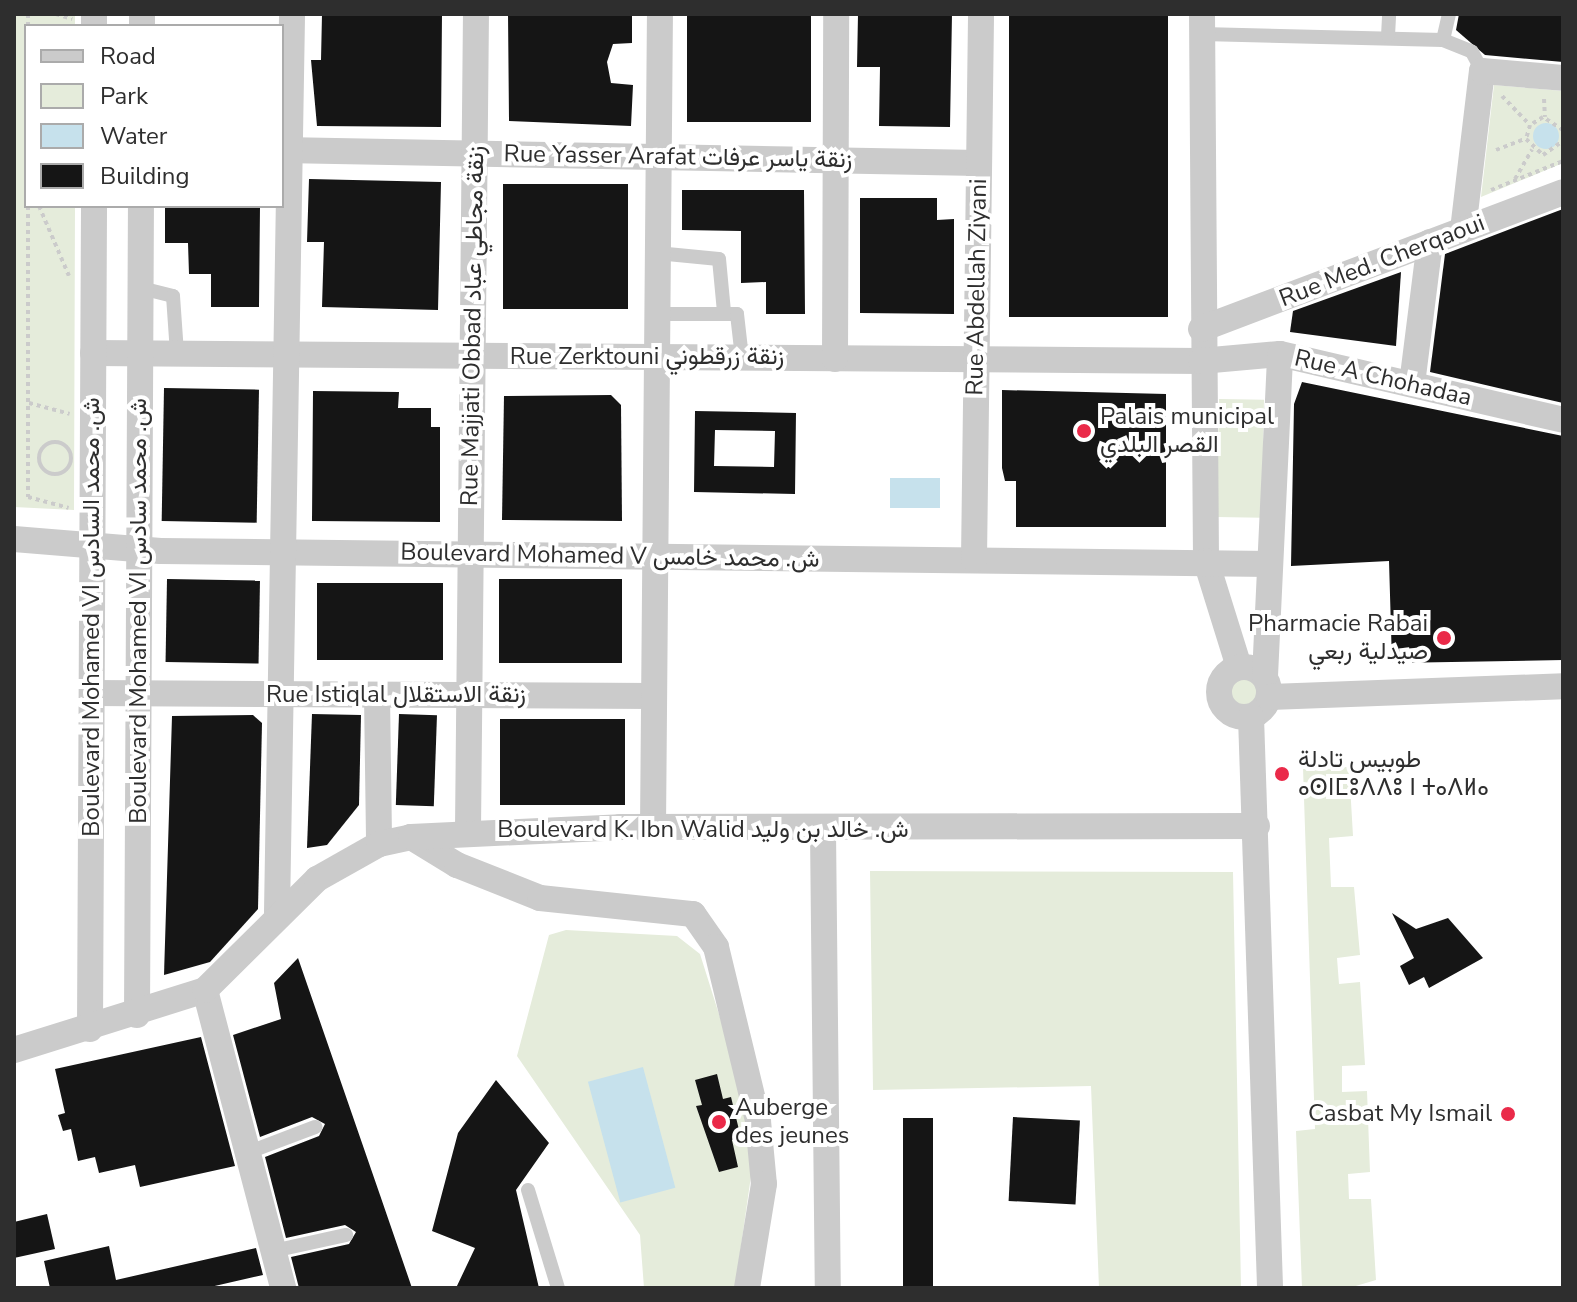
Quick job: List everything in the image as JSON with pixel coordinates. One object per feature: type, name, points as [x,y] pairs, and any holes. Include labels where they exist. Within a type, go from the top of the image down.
[{"type":"street","points":[[277,912],[284,553],[286,150],[292,14]]},
{"type":"street","name":"Rue Majjati Obbad زنقة مجاطي عباد","points":[[468,830],[476,14]]},
{"type":"street","points":[[653,827],[660,14]]},
{"type":"street","points":[[835,359],[836,14]]},
{"type":"street","name":"Rue Abdellah Ziyani","points":[[974,559],[981,14]]},
{"type":"street","points":[[1202,24],[1201,361],[1206,561],[1239,667],[1267,686],[1563,686]]},
{"type":"street","points":[[1463,230],[1489,81],[1553,86]]},
{"type":"street","name":"Rue Yasser Arafat زنقة ياسر عرفات","points":[[286,150],[979,163]]},
{"type":"street","name":"Rue Med. Cherqaoui","points":[[1201,329],[1563,192]]},
{"type":"street","name":"Boulevard Mohamed VI ش. محمد السادس","points":[[90,1029],[94,208]]},
{"type":"street","name":"Boulevard Mohamed VI ش. محمد سادس","points":[[137,1015],[141,208]]},
{"type":"street","points":[[1412,384],[1430,242]]},
{"type":"street","name":"Rue Zerktouni زنقة زرقطوني","points":[[93,353],[1201,361]]},
{"type":"street","points":[[1270,1288],[1251,717],[1267,686],[1280,354]]},
{"type":"street","name":"Rue A Chohadaa","points":[[1201,361],[1280,354],[1563,420]]},
{"type":"street","name":"Boulevard Mohamed V ش. محمد خامس","points":[[14,539],[139,550],[284,553],[1270,564]]},
{"type":"street","points":[[1239,667],[1226,675],[1220,697],[1234,715],[1251,717]]},
{"type":"street","name":"Rue Istiqlal زنقة الاستقلال","points":[[92,693],[654,696]]},
{"type":"street","points":[[377,695],[379,844]]},
{"type":"street","name":"Boulevard K. Ibn Walid ش. خالد بن وليد","points":[[205,990],[277,912],[317,879],[379,844],[411,837],[468,830],[653,827],[823,831],[1257,826]]},
{"type":"street","points":[[823,831],[828,1288]]},
{"type":"street","points":[[411,837],[457,865],[540,898],[693,914],[716,947],[758,1121],[764,1184],[747,1288]]},
{"type":"street","points":[[14,1050],[137,1015],[205,990],[249,1152],[281,1288]]},
{"type":"lane","points":[[1388,36],[1389,14]]},
{"type":"lane","points":[[1443,40],[1449,14]]},
{"type":"lane","points":[[1202,24],[1443,40],[1472,52],[1489,81]]},
{"type":"lane","points":[[657,253],[719,259],[724,312]]},
{"type":"lane","points":[[141,288],[173,296],[177,353]]},
{"type":"lane","points":[[657,314],[724,312],[742,322],[742,358]]},
{"type":"lane","points":[[249,1152],[315,1127]]},
{"type":"lane","points":[[528,1190],[558,1288]]},
{"type":"lane","points":[[273,1251],[346,1235]]},
{"type":"path","points":[[56,14],[88,20]]},
{"type":"path","points":[[1489,81],[1530,125]]},
{"type":"path","points":[[1553,86],[1545,117],[1530,125],[1526,139],[1532,150],[1543,155],[1557,151],[1563,141]]},
{"type":"path","points":[[1545,117],[1563,130]]},
{"type":"path","points":[[1490,152],[1526,139]]},
{"type":"path","points":[[1514,181],[1532,150]]},
{"type":"path","points":[[1484,193],[1563,158],[1557,151]]},
{"type":"path","points":[[28,208],[28,497],[73,509]]},
{"type":"path","points":[[40,208],[73,285]]},
{"type":"path","points":[[28,402],[73,415]]},
{"type":"path","points":[[27,448],[55,475],[67,470],[71,457],[65,445],[52,442],[39,459]]},
{"type":"green space","points":[[14,14],[75,14],[75,24],[24,24],[24,208],[75,208],[74,510],[14,507]]},
{"type":"green space","points":[[1494,85],[1563,91],[1563,163],[1481,197]]},
{"type":"green space","points":[[1219,399],[1264,400],[1262,518],[1217,517]]},
{"type":"green space","points":[[1244,676],[1255,681],[1260,692],[1255,703],[1244,708],[1233,703],[1228,692],[1233,681]]},
{"type":"green space","points":[[1349,767],[1353,836],[1329,838],[1331,887],[1354,887],[1360,955],[1337,958],[1339,984],[1360,982],[1365,1065],[1342,1066],[1342,1092],[1367,1091],[1370,1172],[1348,1174],[1349,1199],[1371,1199],[1376,1280],[1349,1288],[1302,1288],[1296,1131],[1315,1129],[1303,768]]},
{"type":"green space","points":[[870,871],[1233,872],[1241,1288],[1099,1288],[1091,1086],[873,1090]]},
{"type":"green space","points":[[566,930],[677,936],[700,954],[741,1084],[752,1169],[735,1288],[644,1288],[640,1235],[517,1056],[549,935]]},
{"type":"water","points":[[1546,123],[1556,126],[1559,136],[1556,146],[1546,149],[1536,146],[1533,136],[1536,126]]},
{"type":"water","points":[[890,478],[940,478],[940,508],[890,508]]},
{"type":"water","points":[[643,1067],[675,1188],[620,1202],[588,1082]]},
{"type":"building","points":[[322,14],[442,14],[441,127],[317,126],[311,60],[321,60]]},
{"type":"building","points":[[508,14],[632,14],[632,43],[613,44],[607,62],[611,83],[633,85],[631,126],[509,121]]},
{"type":"building","points":[[687,14],[811,14],[811,122],[687,122]]},
{"type":"building","points":[[858,14],[952,14],[950,127],[879,126],[880,67],[857,67]]},
{"type":"building","points":[[1009,14],[1168,14],[1168,317],[1009,317]]},
{"type":"building","points":[[1459,14],[1563,14],[1563,62],[1485,55],[1456,30]]},
{"type":"building","points":[[309,179],[441,182],[438,310],[322,307],[324,242],[307,242]]},
{"type":"building","points":[[503,184],[628,184],[628,309],[503,309]]},
{"type":"building","points":[[682,190],[804,190],[805,314],[766,314],[766,282],[741,283],[741,231],[682,230]]},
{"type":"building","points":[[860,198],[937,198],[937,220],[954,219],[954,314],[860,313]]},
{"type":"building","points":[[165,208],[260,208],[259,307],[211,307],[211,274],[189,274],[188,243],[165,243]]},
{"type":"building","points":[[1563,209],[1563,403],[1430,372],[1445,254]]},
{"type":"building","points":[[1401,272],[1396,346],[1290,332],[1293,311]]},
{"type":"building","points":[[1302,382],[1563,436],[1563,660],[1392,663],[1389,561],[1291,566],[1294,404]]},
{"type":"building","points":[[164,388],[259,390],[257,523],[162,521]]},
{"type":"building","name":"Palais municipal القصر البلدي","points":[[1002,390],[1166,394],[1166,527],[1016,527],[1016,481],[1005,481],[1002,468]]},
{"type":"building","points":[[313,391],[399,392],[398,408],[431,408],[431,427],[440,427],[440,522],[312,521]]},
{"type":"building","points":[[611,395],[621,405],[622,521],[502,520],[504,396]]},
{"type":"building","points":[[695,411],[796,413],[795,494],[694,492]],"holes":[[[715,430],[775,431],[774,467],[714,466]]]},
{"type":"building","points":[[167,579],[260,581],[259,664],[166,662]]},
{"type":"building","points":[[499,579],[622,579],[622,663],[499,663]]},
{"type":"building","points":[[317,583],[443,583],[443,660],[317,660]]},
{"type":"building","points":[[312,714],[361,715],[359,805],[327,845],[307,848]]},
{"type":"building","points":[[399,714],[437,715],[434,806],[396,805]]},
{"type":"building","points":[[253,715],[262,723],[258,909],[210,962],[164,975],[172,716]]},
{"type":"building","points":[[500,719],[625,719],[625,805],[500,805]]},
{"type":"building","points":[[1392,913],[1416,929],[1448,918],[1483,958],[1429,988],[1424,977],[1409,985],[1400,966],[1414,958]]},
{"type":"building","points":[[298,958],[412,1288],[299,1288],[291,1257],[349,1244],[356,1232],[345,1225],[286,1238],[265,1157],[319,1136],[325,1124],[312,1117],[260,1137],[233,1035],[281,1019],[274,983]]},
{"type":"building","points":[[201,1037],[235,1166],[140,1187],[135,1165],[99,1173],[95,1157],[78,1161],[71,1129],[63,1131],[58,1115],[65,1113],[55,1069]]},
{"type":"building","name":"Auberge des jeunes","points":[[717,1074],[723,1099],[731,1097],[741,1138],[732,1140],[738,1167],[719,1172],[696,1106],[702,1105],[695,1080]]},
{"type":"building","points":[[496,1080],[549,1143],[516,1190],[539,1288],[456,1288],[475,1248],[432,1231],[458,1133]]},
{"type":"building","points":[[1013,1117],[1080,1121],[1076,1204],[1009,1201]]},
{"type":"building","points":[[903,1118],[933,1118],[933,1288],[903,1288]]},
{"type":"building","points":[[47,1214],[55,1249],[14,1258],[14,1222]]},
{"type":"building","points":[[109,1246],[116,1280],[256,1248],[263,1275],[206,1288],[50,1288],[44,1261]]},
{"type":"place","name":"Palais municipal القصر البلدي","points":[[1084,431]]},
{"type":"place","name":"Pharmacie Rabai صيدلية ربعي","points":[[1444,638]]},
{"type":"place","name":"طوبيس تادلة ⴰⵙⵏⵎⵓⴷⴷⵓ ⵏ ⵜⴰⴷⵍⴰ","points":[[1282,774]]},
{"type":"place","name":"Casbat My Ismail","points":[[1508,1114]]},
{"type":"place","name":"Auberge des jeunes","points":[[719,1122]]}]
